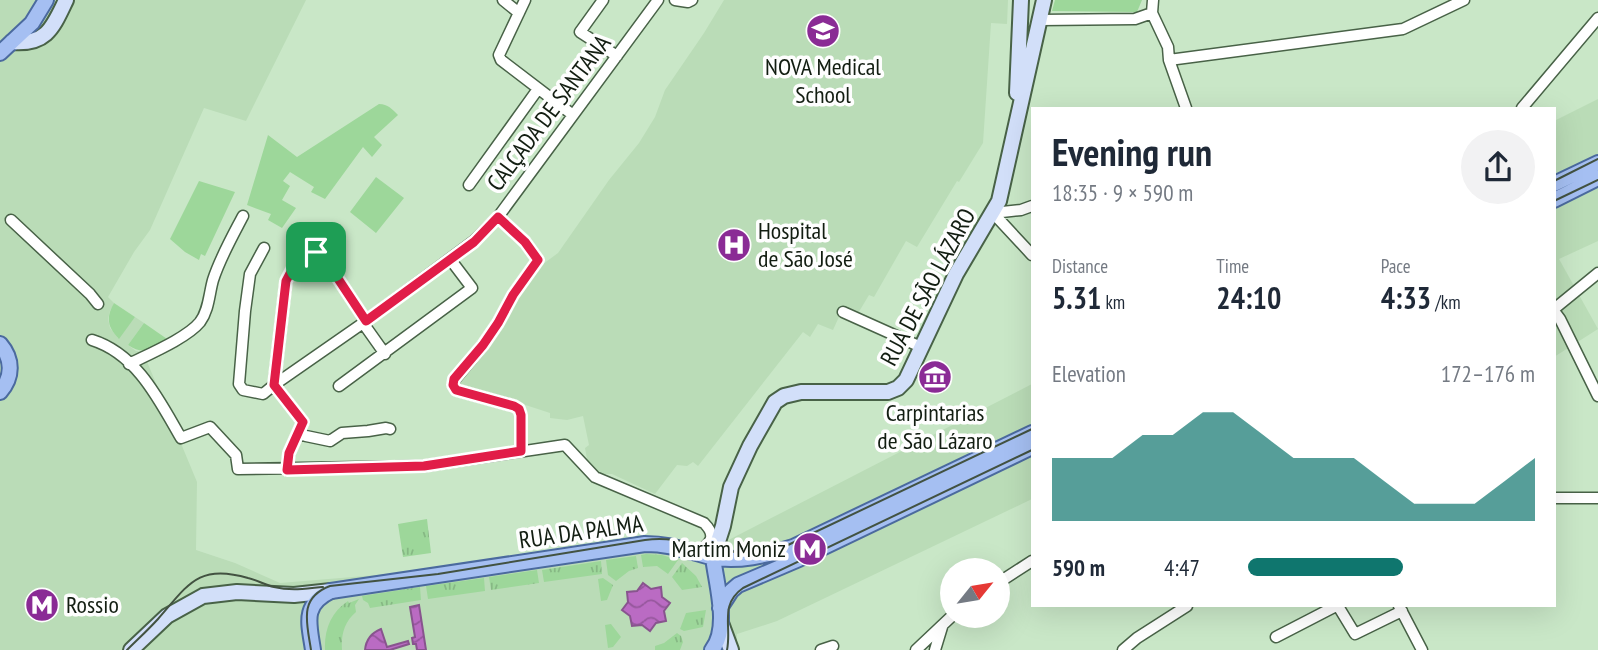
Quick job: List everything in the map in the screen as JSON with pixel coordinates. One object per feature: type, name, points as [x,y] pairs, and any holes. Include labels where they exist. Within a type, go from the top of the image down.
[{"type":"main road","points":[[0,53],[6,40],[32,23],[46,0]]},
{"type":"main road","points":[[1556,183],[1598,163]]},
{"type":"main road","points":[[1556,199],[1598,178]]},
{"type":"main road","points":[[0,345],[10,365],[8,379],[0,392]]},
{"type":"main road","name":"RUA DA PALMA","points":[[331,591],[646,544],[663,544],[713,557],[758,557],[793,547],[1031,433]]},
{"type":"main road","points":[[721,615],[731,591],[738,585],[799,559],[1031,447]]},
{"type":"main road","points":[[712,650],[720,636],[721,615],[713,557]]},
{"type":"main road","points":[[313,650],[309,613],[321,596],[331,591]]},
{"type":"street","points":[[6,40],[22,43],[46,35],[53,27],[66,0]]},
{"type":"street","points":[[503,0],[519,13]]},
{"type":"street","points":[[525,0],[499,55],[501,60],[573,115]]},
{"type":"street","points":[[603,0],[580,32],[617,56]]},
{"type":"street","name":"CALÇADA DE SANTANA","points":[[274,385],[474,242],[498,217],[659,0]]},
{"type":"street","points":[[675,0],[692,0]]},
{"type":"street","points":[[1016,127],[1021,0]]},
{"type":"street","name":"RUA DE SÃO LÁZARO","points":[[713,557],[731,487],[775,402],[784,396],[801,392],[892,391],[906,380],[955,276],[999,201],[1044,0]]},
{"type":"street","points":[[1153,0],[1152,13],[1168,47],[1169,60],[1186,107]]},
{"type":"street","points":[[1169,60],[1403,29],[1464,0]]},
{"type":"street","points":[[1040,20],[1135,19],[1152,13]]},
{"type":"street","points":[[1523,107],[1598,18]]},
{"type":"street","points":[[469,185],[538,89]]},
{"type":"street","points":[[993,213],[1031,206]]},
{"type":"street","points":[[993,213],[1031,254]]},
{"type":"street","points":[[129,364],[177,340],[199,323],[205,312],[220,260],[243,216]]},
{"type":"street","points":[[498,217],[525,242],[538,260],[483,345],[454,379],[454,387],[456,390],[519,409],[521,451]]},
{"type":"street","points":[[11,220],[98,304]]},
{"type":"street","points":[[264,248],[250,274],[239,384],[243,390],[263,394],[274,385],[286,281],[306,251],[312,251],[325,259],[385,354]]},
{"type":"street","points":[[339,386],[472,288],[450,259]]},
{"type":"street","points":[[1556,308],[1597,275]]},
{"type":"street","points":[[844,312],[921,347]]},
{"type":"street","points":[[1556,313],[1598,396]]},
{"type":"street","points":[[92,340],[109,347],[149,383],[181,438],[210,427],[236,455],[238,469],[424,466],[565,445],[595,477],[704,523],[711,538],[698,552]]},
{"type":"street","points":[[274,385],[303,422],[289,453],[287,470]]},
{"type":"street","points":[[298,433],[330,441],[342,433],[390,429]]},
{"type":"street","points":[[1556,498],[1598,498]]},
{"type":"street","points":[[1010,575],[1031,562]]},
{"type":"street","name":"RUA DA PALMA","points":[[131,650],[167,616],[202,596],[237,593],[294,595],[331,591]]},
{"type":"street","points":[[1123,650],[1183,607]]},
{"type":"street","points":[[1276,637],[1335,607]]},
{"type":"street","points":[[1338,607],[1355,634],[1400,608],[1422,650]]},
{"type":"street","points":[[721,615],[730,650]]},
{"type":"street","points":[[916,650],[940,628]]},
{"type":"street","points":[[935,650],[941,628]]},
{"type":"street","points":[[821,650],[833,646]]},
{"type":"shaded area","points":[[0,0],[306,0],[246,121],[204,108],[150,230],[108,297],[114,303],[108,319],[110,328],[118,338],[135,317],[144,323],[128,345],[143,352],[197,482],[196,550],[235,563],[280,583],[715,547],[1031,385],[1031,499],[777,621],[737,634],[737,650],[0,650]]},
{"type":"shaded area","name":"Hospital de São José","points":[[724,0],[1008,0],[1007,24],[991,23],[983,143],[917,247],[906,241],[874,297],[869,295],[857,315],[843,308],[833,330],[818,324],[810,337],[803,332],[698,466],[693,462],[687,466],[677,465],[655,494],[612,474],[600,474],[595,470],[587,459],[585,448],[589,445],[583,416],[567,420],[550,418],[550,413],[459,383],[488,346],[535,270],[558,253],[609,180],[639,143],[655,117],[665,90]]},
{"type":"shaded area","points":[[1598,99],[1598,241],[1559,259],[1598,329],[1556,356],[1556,120]]},
{"type":"green space","points":[[1055,0],[1142,0],[1137,12],[1052,11]]},
{"type":"green space","points":[[379,104],[387,106],[398,115],[374,137],[382,145],[372,157],[363,147],[325,199],[311,192],[314,187],[290,172],[283,181],[290,186],[282,200],[296,208],[282,228],[268,220],[271,214],[247,205],[268,135],[297,157]]},
{"type":"green space","points":[[376,177],[404,198],[376,233],[350,212]]},
{"type":"green space","points":[[199,181],[235,192],[205,256],[201,254],[199,260],[170,239]]},
{"type":"green space","points":[[114,303],[135,317],[119,339],[109,322]]},
{"type":"green space","points":[[144,323],[170,341],[144,350],[128,345]]},
{"type":"green space","points":[[427,519],[431,553],[403,557],[398,524]]},
{"type":"green space","points":[[641,555],[678,560],[668,574],[657,566],[643,567]]},
{"type":"green space","points":[[636,556],[638,568],[616,581],[608,575],[606,560]]},
{"type":"green space","points":[[601,561],[602,574],[544,582],[542,570]]},
{"type":"green space","points":[[682,563],[696,576],[702,587],[682,590],[672,577]]},
{"type":"green space","points":[[537,570],[539,583],[491,590],[489,577]]},
{"type":"green space","points":[[484,578],[485,591],[428,599],[426,586]]},
{"type":"green space","points":[[603,578],[613,585],[607,600],[601,601],[598,579]]},
{"type":"green space","points":[[420,587],[421,600],[370,608],[362,596]]},
{"type":"green space","points":[[359,599],[355,605],[356,612],[344,629],[342,650],[325,650],[327,629],[333,616],[348,601],[349,603]]},
{"type":"green space","points":[[706,610],[703,627],[684,631],[680,629],[686,613]]},
{"type":"green space","points":[[611,624],[621,637],[613,647],[608,648],[605,625]]},
{"type":"green space","points":[[677,633],[683,642],[680,650],[655,650],[655,646]]},
{"type":"water","points":[[643,583],[651,589],[661,587],[662,597],[670,603],[664,611],[666,621],[656,623],[650,631],[642,625],[632,626],[630,616],[622,610],[628,602],[627,592],[637,591]]},
{"type":"water","points":[[419,605],[426,650],[417,650],[412,638],[415,637],[410,607]]},
{"type":"water","points":[[381,629],[387,647],[408,641],[409,644],[390,650],[365,650],[370,637]]},
{"type":"tram line","points":[[1556,180],[1598,159]]},
{"type":"tram line","points":[[1556,200],[1598,180]]},
{"type":"tram line","points":[[311,650],[307,621],[309,604],[313,597],[330,586],[438,574],[655,539],[675,540],[730,551],[772,549],[788,545],[1031,429]]},
{"type":"tram line","points":[[727,650],[731,601],[743,588],[1031,450]]},
{"type":"tram line","points":[[127,650],[186,587],[205,575],[231,574],[286,589],[323,587]]},
{"type":"place","name":"NOVA Medical School","points":[[823,31]]},
{"type":"place","name":"Hospital de São José","points":[[734,245]]},
{"type":"place","name":"Carpintarias de São Lázaro","points":[[935,377]]},
{"type":"place","name":"Martim Moniz","points":[[810,549]]},
{"type":"place","name":"Rossio","points":[[42,605]]},
{"type":"route","points":[[498,217],[525,242],[538,260],[483,345],[454,379],[453,385],[456,390],[519,409],[521,451],[424,466],[287,470],[289,453],[303,422],[274,385],[286,281],[306,251],[316,252],[325,259],[366,321],[474,242],[498,217]]}]
